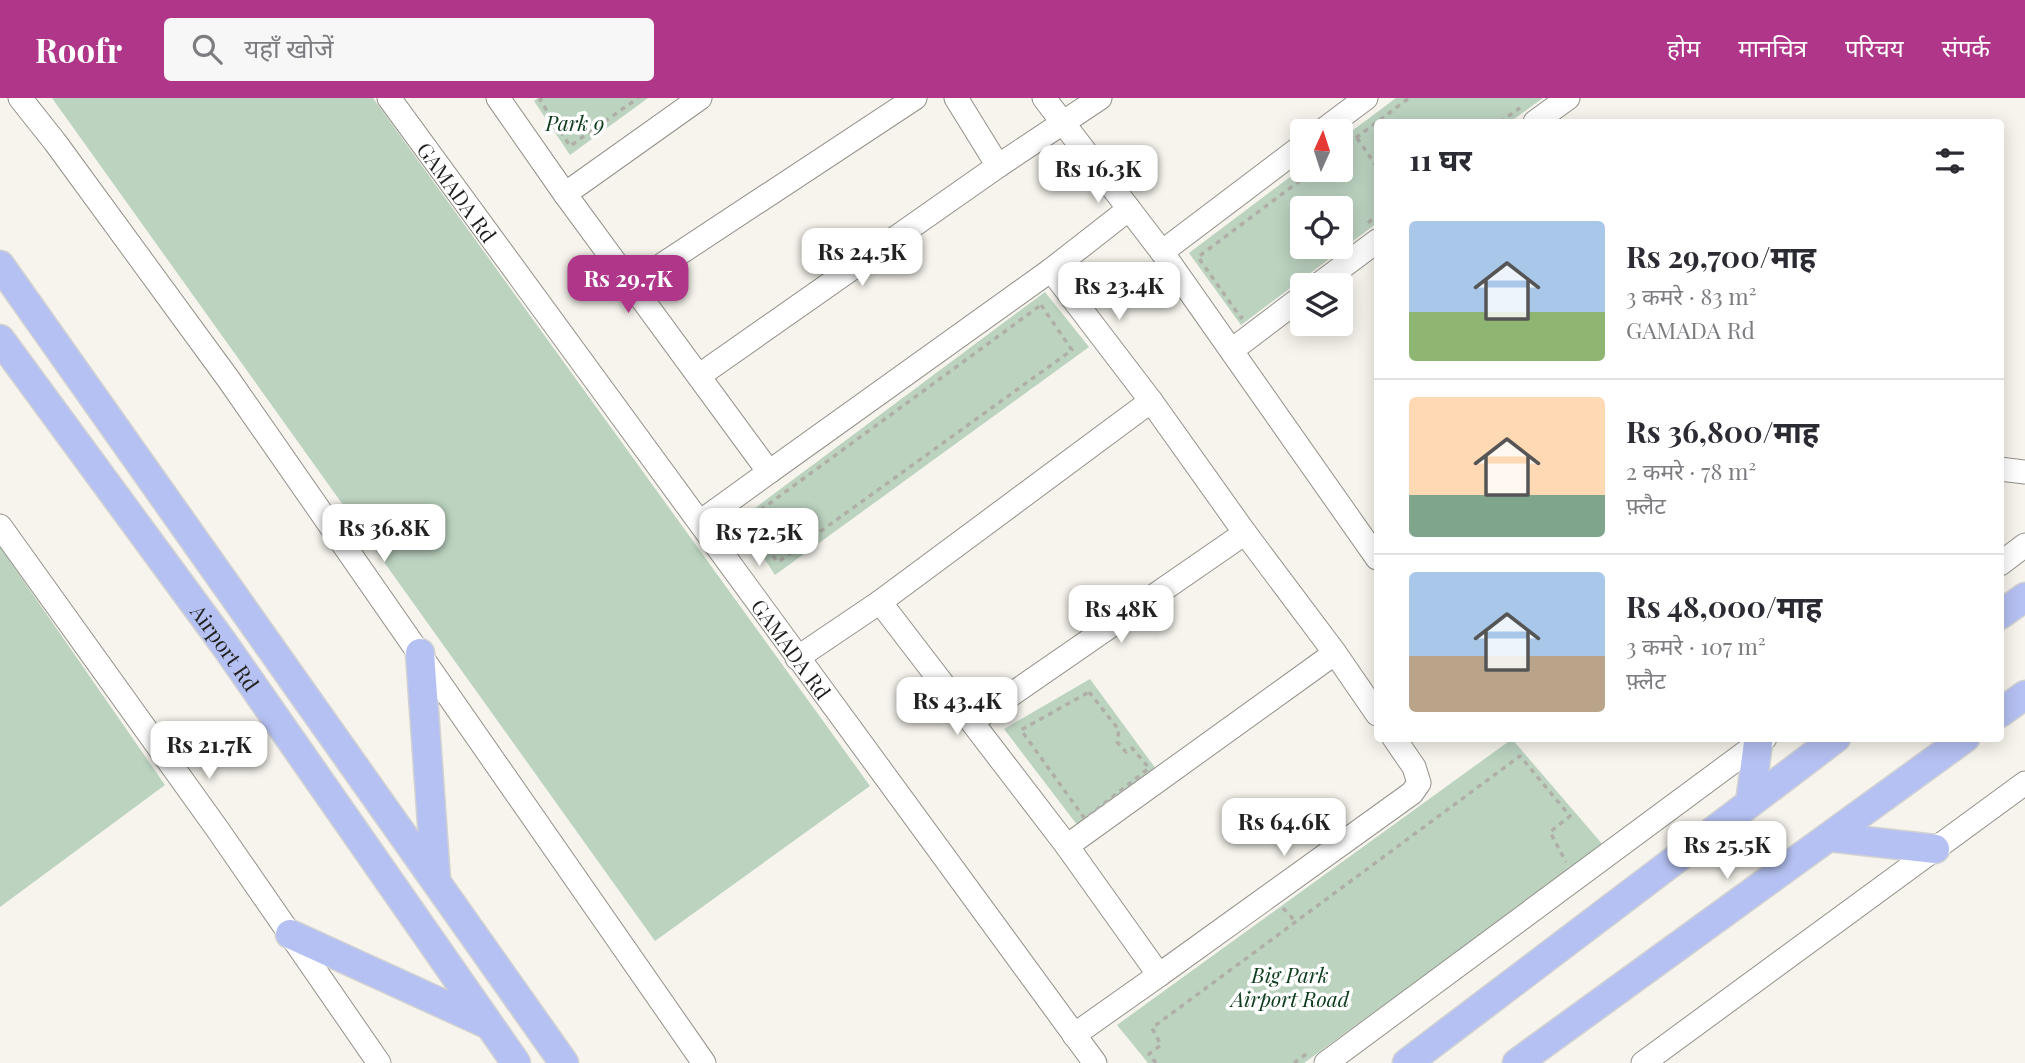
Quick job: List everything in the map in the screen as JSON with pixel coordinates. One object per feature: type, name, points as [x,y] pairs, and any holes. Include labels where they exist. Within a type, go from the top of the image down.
[{"type":"main road","points":[[0,265],[565,1063]]},
{"type":"main road","name":"Airport Rd","points":[[0,339],[224,644],[516,1063]]},
{"type":"main road","points":[[2004,612],[2025,597]]},
{"type":"main road","points":[[419,653],[436,880]]},
{"type":"main road","points":[[2004,710],[2025,695]]},
{"type":"main road","points":[[1749,803],[1761,742]]},
{"type":"main road","points":[[1407,1063],[1831,742]]},
{"type":"main road","points":[[1517,1063],[1960,742]]},
{"type":"main road","points":[[1829,837],[1935,849]]},
{"type":"main road","points":[[289,934],[490,1025]]},
{"type":"street","points":[[20,98],[229,380],[704,1063]]},
{"type":"street","name":"GAMADA Rd","points":[[389,98],[1095,1063]]},
{"type":"street","points":[[565,194],[700,98]]},
{"type":"street","points":[[633,284],[915,98]]},
{"type":"street","points":[[956,98],[998,166]]},
{"type":"street","points":[[1044,98],[1162,251],[1374,554]]},
{"type":"street","points":[[700,375],[998,166],[1100,98]]},
{"type":"street","points":[[1338,119],[1366,98]]},
{"type":"street","points":[[1539,119],[1568,98]]},
{"type":"street","points":[[501,99],[565,194],[769,472]]},
{"type":"street","points":[[1162,251],[1290,155]]},
{"type":"street","points":[[700,522],[1051,270],[1129,209]]},
{"type":"street","points":[[1334,273],[1374,243]]},
{"type":"street","points":[[1051,270],[1151,401],[1374,710]]},
{"type":"street","points":[[1232,350],[1290,307]]},
{"type":"street","points":[[797,658],[880,602],[1151,401]]},
{"type":"street","points":[[2004,469],[2025,472]]},
{"type":"street","points":[[0,526],[379,1063]]},
{"type":"street","points":[[973,721],[1245,533]]},
{"type":"street","points":[[2004,561],[2025,545]]},
{"type":"street","points":[[880,602],[1067,846],[1159,975]]},
{"type":"street","points":[[1067,846],[1335,653]]},
{"type":"street","points":[[1074,1035],[1412,793],[1419,783],[1419,775],[1397,742]]},
{"type":"street","points":[[1321,1055],[1760,742]]},
{"type":"street","points":[[1643,1063],[2025,782]]},
{"type":"path","points":[[542,98],[540,100],[570,146],[638,98]]},
{"type":"path","points":[[1381,119],[1409,98]]},
{"type":"path","points":[[1353,140],[1374,124]]},
{"type":"path","points":[[1356,138],[1374,163]]},
{"type":"path","points":[[1252,310],[1241,318],[1198,257],[1298,182]]},
{"type":"path","points":[[1041,305],[1072,350],[778,562],[744,522],[1041,305]]},
{"type":"path","points":[[1089,692],[1119,730],[1117,742],[1126,752],[1132,748],[1149,768],[1085,819],[1021,730],[1089,692]]},
{"type":"path","points":[[1156,1063],[1149,1054],[1161,1045],[1152,1028],[1520,756],[1570,816],[1550,832],[1566,862]]},
{"type":"path","points":[[1294,1063],[1321,1055]]},
{"type":"green space","points":[[52,98],[373,98],[870,786],[655,941]]},
{"type":"green space","name":"Park 9","points":[[538,98],[648,98],[570,155],[534,101]]},
{"type":"green space","points":[[1396,98],[1543,98],[1514,119],[1374,119],[1374,225],[1353,241],[1353,196],[1290,196],[1290,259],[1329,259],[1310,273],[1290,273],[1290,288],[1241,325],[1189,253],[1290,177],[1290,182],[1353,182],[1353,130]]},
{"type":"green space","points":[[1045,292],[1089,347],[775,575],[739,520]]},
{"type":"green space","points":[[0,547],[165,785],[0,907]]},
{"type":"green space","points":[[1090,679],[1156,769],[1078,826],[1004,729]]},
{"type":"green space","name":"Big Park Airport Road","points":[[1508,742],[1515,742],[1603,845],[1304,1063],[1148,1063],[1117,1025]]}]
